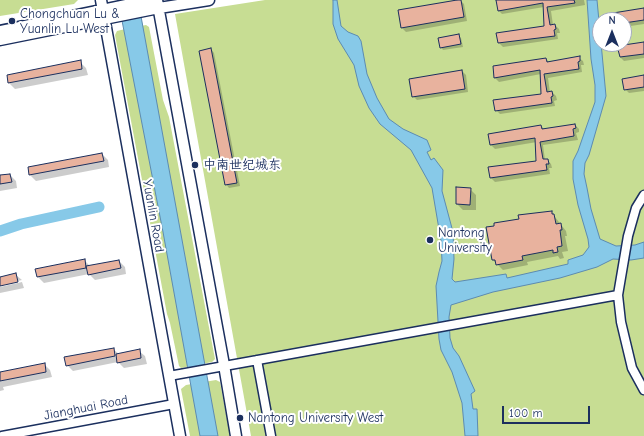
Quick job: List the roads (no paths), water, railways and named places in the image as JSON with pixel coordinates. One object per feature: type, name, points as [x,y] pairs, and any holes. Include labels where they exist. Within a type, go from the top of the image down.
[{"type":"main road","points":[[0,31],[150,0]]},
{"type":"main road","points":[[0,40],[102,10],[209,0]]},
{"type":"main road","points":[[158,4],[219,366],[236,436]]},
{"type":"main road","name":"Yuanlin Road","points":[[102,10],[180,436]]},
{"type":"street","points":[[644,195],[636,208],[627,244],[618,295],[621,322],[632,368],[644,390]]},
{"type":"street","points":[[169,376],[618,295]]},
{"type":"street","points":[[257,360],[271,436]]},
{"type":"street","name":"Jianghuai Road","points":[[2,436],[174,404]]},
{"type":"water","points":[[118,0],[138,0],[218,436],[200,436],[163,232]]},
{"type":"water","points":[[333,0],[337,0],[341,26],[348,32],[358,36],[361,41],[367,74],[377,98],[389,119],[403,129],[427,140],[431,150],[427,152],[431,160],[434,158],[443,170],[442,191],[453,232],[454,259],[452,279],[455,282],[506,274],[507,278],[568,264],[568,260],[583,255],[589,247],[573,179],[573,161],[595,102],[595,85],[591,59],[587,0],[597,0],[598,12],[592,12],[592,52],[602,52],[606,96],[589,155],[585,163],[584,174],[591,209],[600,239],[616,246],[635,245],[644,242],[644,258],[631,260],[613,259],[597,267],[560,278],[493,292],[451,305],[449,317],[450,338],[453,348],[459,356],[475,391],[471,394],[473,409],[477,409],[478,436],[465,436],[462,403],[452,372],[441,350],[436,286],[442,261],[441,241],[432,188],[411,150],[380,124],[369,108],[359,86],[354,65],[338,39],[333,24]]},
{"type":"waterway","points":[[0,231],[21,224],[99,207]]},
{"type":"place","name":"Chongchuan Lu & Yuanlin Lu West","points":[[12,21]]},
{"type":"place","name":"中南世纪城东","points":[[195,165]]},
{"type":"place","name":"Nantong University","points":[[430,240]]},
{"type":"place","name":"Nantong University West","points":[[240,418]]}]
